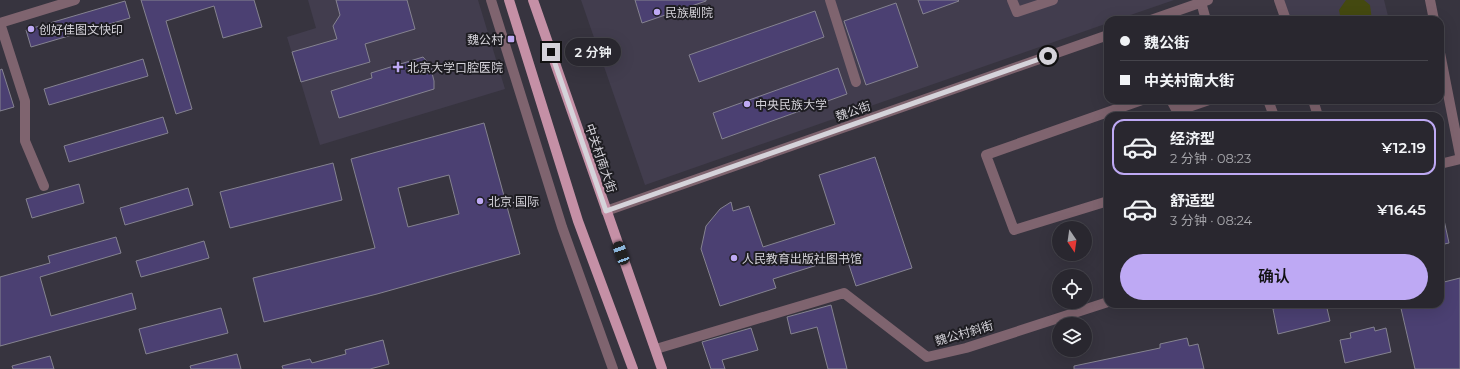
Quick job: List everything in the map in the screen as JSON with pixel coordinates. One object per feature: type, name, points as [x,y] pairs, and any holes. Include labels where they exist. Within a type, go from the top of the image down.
[{"type":"main road","points":[[509,0],[578,221],[633,369]]},
{"type":"main road","name":"中关村南大街","points":[[533,0],[662,369]]},
{"type":"street","points":[[44,186],[25,141],[25,101],[0,23],[75,0]]},
{"type":"street","points":[[491,0],[562,227],[613,369]]},
{"type":"street","points":[[830,0],[856,82]]},
{"type":"street","points":[[1012,0],[1017,12],[1053,0]]},
{"type":"street","points":[[1279,0],[1285,16]]},
{"type":"street","points":[[1430,0],[1433,16]]},
{"type":"street","points":[[1162,16],[1204,1],[1206,16]]},
{"type":"street","name":"魏公街","points":[[606,211],[1104,36]]},
{"type":"street","points":[[1444,67],[1455,107],[1460,155]]},
{"type":"street","points":[[1108,112],[1131,104]]},
{"type":"street","points":[[1182,112],[1200,104]]},
{"type":"street","points":[[1104,113],[986,155],[1014,230],[1104,202]]},
{"type":"street","points":[[1444,163],[1460,159]]},
{"type":"street","name":"魏公村斜街","points":[[656,349],[844,293],[927,357],[966,348],[1104,303]]},
{"type":"shaded area","name":"北京大学口腔医院","points":[[308,0],[478,0],[505,89],[320,145],[287,37],[316,28]]},
{"type":"shaded area","name":"中央民族大学","points":[[581,0],[1174,0],[1128,16],[1104,16],[1104,24],[645,185]]},
{"type":"shaded area","points":[[1282,0],[1384,0],[1388,16],[1288,16]]},
{"type":"green space","points":[[1346,0],[1364,0],[1370,5],[1371,16],[1340,16],[1339,10]]},
{"type":"building","points":[[141,0],[254,0],[262,27],[223,38],[214,6],[166,21],[192,109],[176,114]]},
{"type":"building","points":[[336,0],[407,0],[415,29],[365,44],[370,62],[301,82],[292,52],[337,39],[333,26],[340,15]]},
{"type":"building","name":"民族剧院","points":[[635,0],[706,0],[706,1],[642,23]]},
{"type":"building","points":[[918,0],[958,0],[959,1],[923,14]]},
{"type":"building","points":[[125,1],[130,18],[31,47],[26,30]]},
{"type":"building","points":[[896,3],[918,67],[866,85],[844,21]]},
{"type":"building","points":[[815,11],[824,37],[699,82],[689,55]]},
{"type":"building","points":[[423,57],[430,65],[434,81],[434,89],[339,118],[331,91],[372,78],[371,73]]},
{"type":"building","points":[[143,59],[148,76],[49,105],[44,89]]},
{"type":"building","points":[[838,68],[847,94],[722,139],[713,113]]},
{"type":"building","points":[[2,69],[14,107],[0,111],[0,70]]},
{"type":"building","points":[[163,117],[168,133],[69,162],[64,146]]},
{"type":"building","name":"北京·国际","points":[[484,123],[520,254],[377,294],[264,322],[253,278],[375,248],[351,159]],"holes":[[[449,175],[459,214],[408,227],[398,188]]]},
{"type":"building","points":[[875,157],[912,268],[856,286],[846,256],[773,279],[776,288],[720,306],[701,249],[706,226],[720,209],[731,202],[733,211],[749,206],[763,247],[835,224],[819,175]]},
{"type":"building","points":[[333,163],[342,200],[230,228],[220,192]]},
{"type":"building","points":[[79,184],[84,203],[32,218],[26,199]]},
{"type":"building","points":[[188,188],[193,205],[125,225],[120,208]]},
{"type":"building","points":[[1444,220],[1449,243],[1444,244]]},
{"type":"building","points":[[116,237],[121,253],[40,277],[51,316],[132,293],[136,309],[0,346],[0,277],[50,263],[48,256]]},
{"type":"building","points":[[204,241],[209,258],[141,277],[136,261]]},
{"type":"building","points":[[1460,278],[1460,369],[1415,369],[1401,308],[1444,308],[1444,282]]},
{"type":"building","points":[[831,305],[847,369],[828,369],[817,327],[791,334],[787,317]]},
{"type":"building","points":[[221,308],[228,333],[146,354],[139,329]]},
{"type":"building","points":[[1327,308],[1330,321],[1278,334],[1273,309]]},
{"type":"building","points":[[1374,327],[1375,331],[1386,328],[1391,352],[1345,363],[1340,340],[1351,338],[1350,333]]},
{"type":"building","points":[[751,328],[758,350],[722,360],[725,369],[711,369],[702,342]]},
{"type":"building","points":[[1187,338],[1189,346],[1198,344],[1204,369],[1074,369],[1074,366],[1160,348],[1160,344]]},
{"type":"building","points":[[383,340],[389,364],[370,369],[283,369],[282,366],[310,359],[312,363],[346,354],[345,350]]},
{"type":"building","points":[[237,354],[241,369],[191,369],[190,366]]},
{"type":"building","points":[[50,356],[54,369],[13,369],[12,366]]},
{"type":"place","name":"民族剧院","points":[[657,12]]},
{"type":"place","name":"创好佳图文快印","points":[[31,29]]},
{"type":"place","name":"魏公村","points":[[511,39]]},
{"type":"place","name":"北京大学口腔医院","points":[[398,67]]},
{"type":"place","name":"中央民族大学","points":[[747,104]]},
{"type":"place","name":"北京·国际","points":[[480,201]]},
{"type":"place","name":"人民教育出版社图书馆","points":[[734,258]]},
{"type":"route","points":[[551,52],[606,211],[1048,56]]}]
